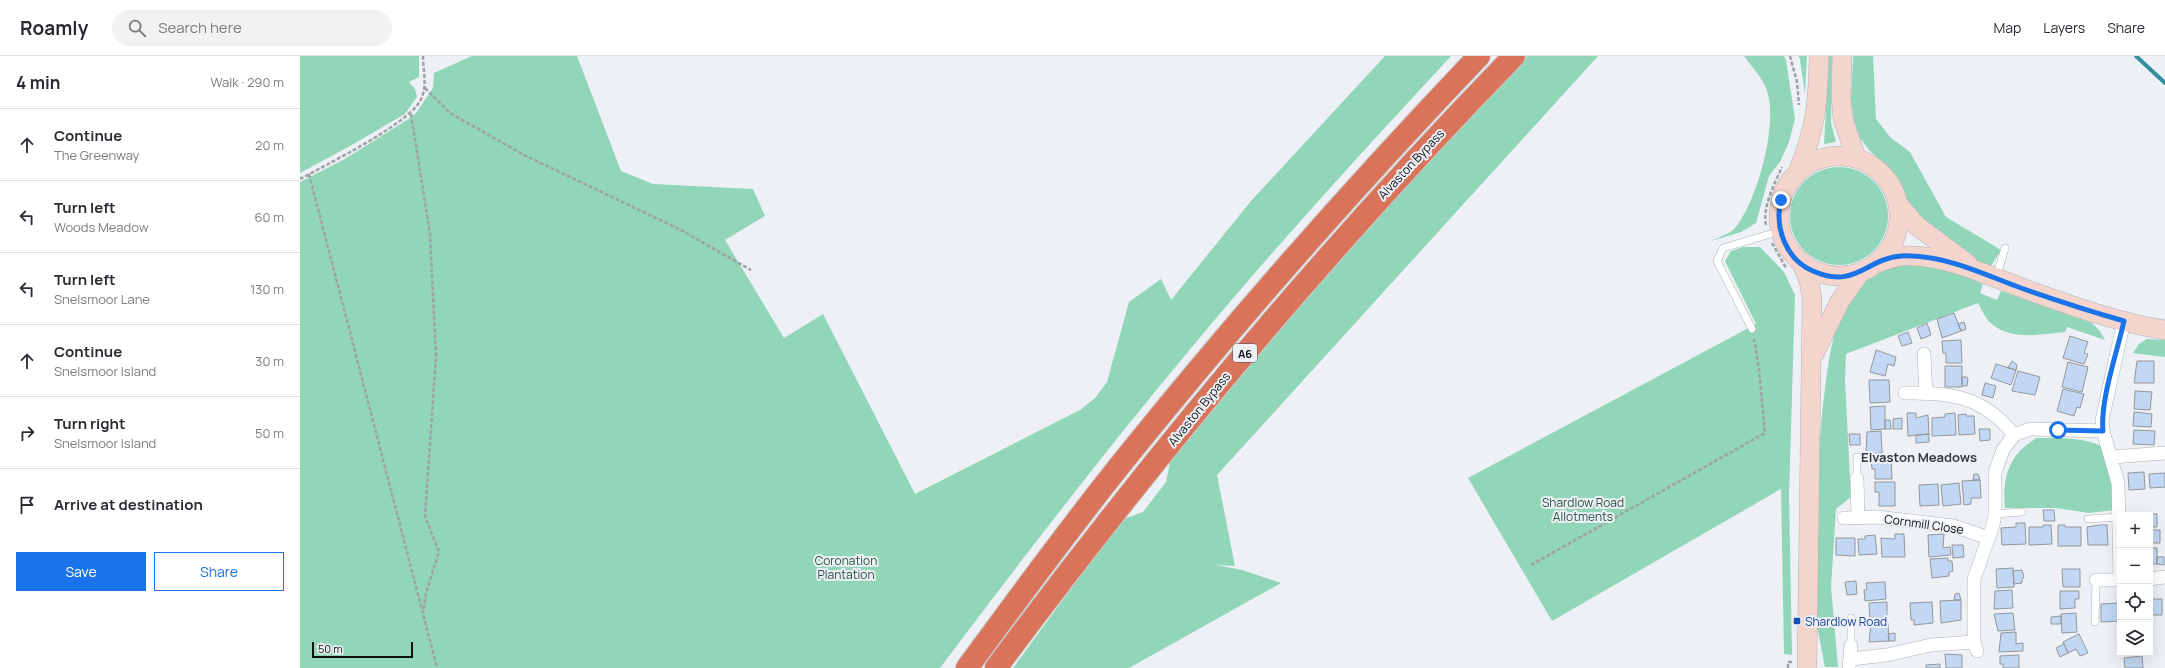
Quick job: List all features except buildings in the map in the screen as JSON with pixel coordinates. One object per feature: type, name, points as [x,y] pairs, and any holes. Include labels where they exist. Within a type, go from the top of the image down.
[{"type":"highway","name":"Alvaston Bypass","points":[[967,668],[1129,454],[1256,301],[1387,154],[1479,56]]},
{"type":"highway","name":"Alvaston Bypass","points":[[996,668],[1143,477],[1248,349],[1349,233],[1514,56]]},
{"type":"street","points":[[1807,668],[1812,298],[1809,281],[1795,267],[1787,246],[1774,233],[1779,216],[1781,200],[1792,178],[1791,167],[1809,143],[1816,118],[1819,56]]},
{"type":"street","points":[[1842,56],[1841,97],[1843,119],[1856,157]]},
{"type":"street","points":[[1791,167],[1811,163],[1827,157],[1856,157],[1867,162],[1881,172],[1895,193],[1898,204],[1897,233],[1892,246],[1878,263]]},
{"type":"street","points":[[1898,204],[1911,220],[1928,235],[1976,270]]},
{"type":"street","points":[[1795,267],[1819,274],[1844,277],[1860,273],[1878,263],[1894,257],[1908,256],[1928,258],[1976,270],[2067,304],[2124,321],[2165,330]]},
{"type":"street","points":[[1812,359],[1834,312],[1860,273]]},
{"type":"street","points":[[2119,512],[2118,483],[2112,457],[2103,431],[2102,420],[2105,400],[2124,321]]},
{"type":"street","points":[[1924,354],[1926,392]]},
{"type":"street","points":[[1905,393],[1926,392],[1953,396],[1988,409],[1998,416],[2014,435]]},
{"type":"street","points":[[1850,658],[1887,655],[1931,645],[1976,647],[1974,579],[1989,538],[1995,514],[1994,472],[2003,450],[2014,435],[2026,430],[2103,431]]},
{"type":"street","points":[[2112,457],[2165,453]]},
{"type":"street","points":[[1857,479],[1858,517]]},
{"type":"street","name":"Cornmill Close","points":[[1844,518],[1876,517],[1953,526],[1989,538]]},
{"type":"street","points":[[2153,579],[2165,577]]},
{"type":"street","points":[[2096,580],[2117,580]]},
{"type":"lane","points":[[1752,328],[1716,261],[1723,248],[1774,233]]},
{"type":"lane","points":[[1996,278],[2005,248]]},
{"type":"lane","points":[[1856,457],[1857,479]]},
{"type":"lane","points":[[1995,514],[2022,512]]},
{"type":"lane","points":[[2088,519],[2117,517]]},
{"type":"lane","points":[[2095,622],[2096,580]]},
{"type":"lane","points":[[1850,658],[1851,618]]},
{"type":"path","points":[[300,179],[344,156],[411,114],[421,101],[424,88],[423,56]]},
{"type":"path","points":[[1790,56],[1797,82],[1799,109]]},
{"type":"path","points":[[424,88],[450,113],[524,155],[681,230],[751,270]]},
{"type":"path","points":[[411,114],[430,234],[436,356],[425,516],[438,552],[426,594],[423,615]]},
{"type":"path","points":[[1791,167],[1767,205],[1764,218],[1774,233],[1776,253],[1795,267]]},
{"type":"path","points":[[309,174],[365,385],[437,668]]},
{"type":"path","points":[[1532,565],[1765,433],[1759,369],[1752,328]]},
{"type":"green space","points":[[300,56],[419,56],[419,77],[409,82],[415,89],[417,97],[405,114],[300,173]]},
{"type":"green space","name":"Coronation Plantation","points":[[472,56],[577,56],[621,171],[653,184],[753,189],[765,216],[725,240],[784,338],[823,314],[915,494],[1080,410],[1095,398],[1107,382],[1129,302],[1161,279],[1171,300],[1251,201],[1385,56],[1451,56],[1287,236],[1192,347],[1064,506],[940,668],[300,668],[300,182],[343,160],[407,120],[416,113],[433,88],[434,73]]},
{"type":"green space","points":[[1527,56],[1598,56],[1217,475],[1235,566],[1216,565],[1242,570],[1281,583],[1129,668],[1013,668],[1121,520],[1143,512],[1166,482],[1171,457],[1267,340],[1451,133]]},
{"type":"green space","points":[[1744,56],[1784,56],[1786,60],[1795,119],[1789,142],[1780,162],[1769,176],[1756,223],[1741,232],[1711,241],[1733,230],[1743,216],[1758,180],[1768,138],[1770,118],[1769,100],[1765,86]]},
{"type":"green space","points":[[1799,56],[1807,56],[1805,94],[1800,60]]},
{"type":"green space","points":[[1829,56],[1832,56],[1831,123],[1836,142],[1824,144]]},
{"type":"green space","points":[[1853,56],[1873,56],[1876,119],[1890,137],[1910,152],[1946,217],[2001,250],[1989,269],[1942,242],[1908,203],[1897,176],[1869,150],[1860,138],[1854,121],[1851,100]]},
{"type":"green space","points":[[1839,167],[1858,171],[1874,181],[1884,197],[1888,216],[1884,235],[1874,251],[1858,261],[1839,265],[1820,261],[1804,251],[1794,235],[1790,216],[1794,197],[1804,181],[1820,171]]},
{"type":"green space","name":"Shardlow Road Allotments","points":[[1743,247],[1760,247],[1784,272],[1795,295],[1789,495],[1792,655],[1784,654],[1781,489],[1552,621],[1468,478],[1756,324],[1725,261],[1731,251]]},
{"type":"green space","points":[[1909,263],[1938,267],[1983,284],[1980,293],[1997,300],[2001,291],[2092,323],[2100,331],[2105,340],[2067,327],[2065,332],[2047,334],[2017,335],[2008,333],[1990,322],[1984,315],[1978,303],[1846,354],[1845,380],[1851,497],[1836,509],[1831,587],[1838,667],[1825,667],[1818,631],[1815,629],[1816,517],[1820,433],[1826,379],[1832,345],[1843,312],[1861,284],[1873,275]]},
{"type":"green space","points":[[2147,339],[2165,340],[2165,357],[2133,353],[2139,344]]},
{"type":"green space","points":[[2037,438],[2061,438],[2086,441],[2101,446],[2110,471],[2114,510],[2089,513],[2056,508],[2005,508],[2004,497],[2006,477],[2009,467],[2020,451],[2027,444]]},
{"type":"waterway","points":[[2136,56],[2165,83]]},
{"type":"place","name":"Shardlow Road","points":[[1797,621]]},
{"type":"district","name":"Elvaston Meadows","points":[[1919,457]]},
{"type":"route","points":[[1781,200],[1779,224],[1782,239],[1794,256],[1802,264],[1819,274],[1835,277],[1851,276],[1894,257],[1902,256],[1928,258],[1976,270],[2020,288],[2124,321],[2105,400],[2102,420],[2103,431],[2090,432],[2058,430]]}]
